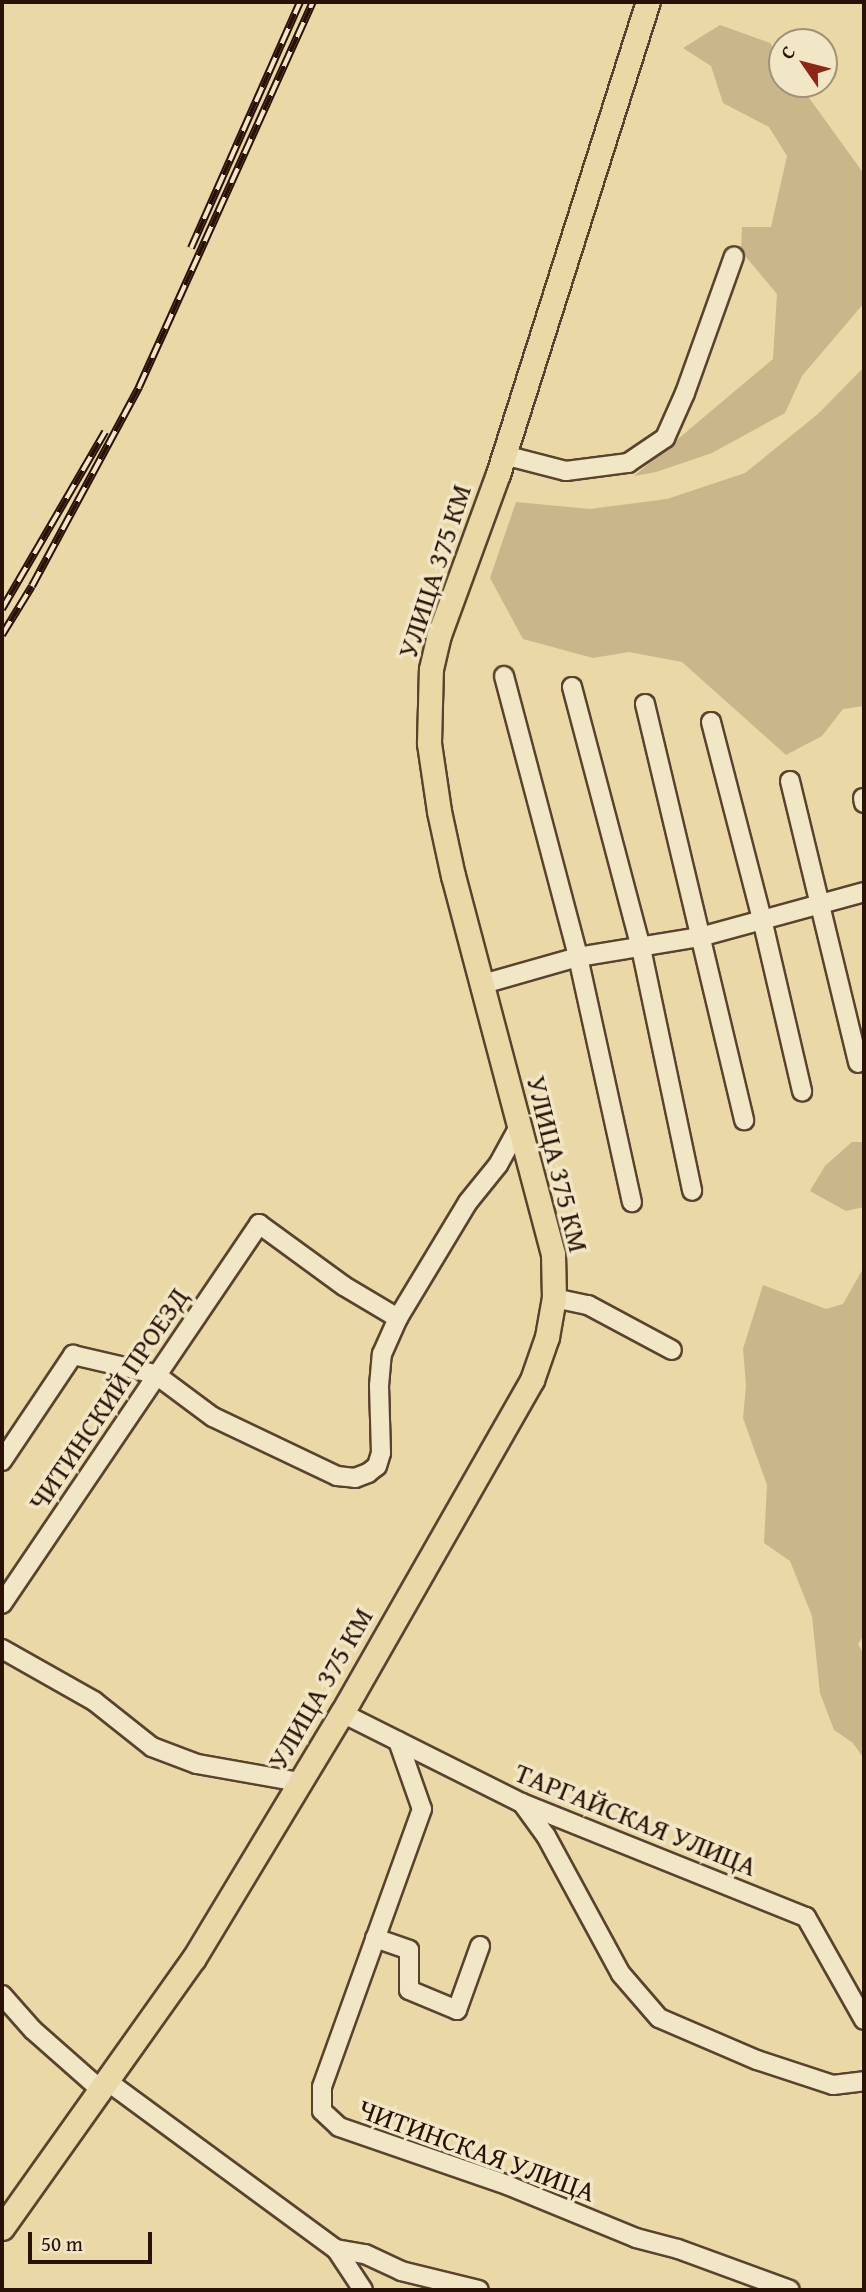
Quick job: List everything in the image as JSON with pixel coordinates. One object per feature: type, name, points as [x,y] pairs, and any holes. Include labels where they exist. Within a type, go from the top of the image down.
[{"type":"main road","name":"УЛИЦА 375 КМ","points":[[2,2228],[194,1958],[342,1713],[532,1380],[547,1337],[554,1298],[551,1241],[453,876],[439,811],[429,743],[428,705],[431,669],[439,635],[504,455],[648,2]]},
{"type":"street","points":[[504,455],[566,471],[628,463],[666,438],[734,256]]},
{"type":"street","points":[[504,676],[578,957],[632,1202]]},
{"type":"street","points":[[572,687],[641,948],[692,1191]]},
{"type":"street","points":[[645,704],[744,1120]]},
{"type":"street","points":[[711,722],[762,919],[802,1091]]},
{"type":"street","points":[[790,781],[858,1063]]},
{"type":"street","points":[[483,984],[578,957],[700,937],[864,892]]},
{"type":"street","points":[[2,1461],[73,1355],[155,1374],[213,1417],[337,1476],[355,1478],[377,1465],[381,1453],[379,1387],[382,1354],[398,1318],[468,1202],[498,1164],[520,1125]]},
{"type":"street","name":"ЧИТИНСКИЙ ПРОЕЗД","points":[[2,1604],[155,1374],[259,1224],[344,1286],[398,1318]]},
{"type":"street","points":[[554,1298],[588,1305],[671,1350]]},
{"type":"street","points":[[2,1649],[94,1701],[152,1747],[197,1764],[299,1782]]},
{"type":"street","name":"ТАРГАЙСКАЯ УЛИЦА","points":[[342,1713],[522,1803],[806,1917],[864,2020]]},
{"type":"street","name":"ЧИТИНСКАЯ УЛИЦА","points":[[398,1741],[422,1809],[322,2087],[322,2111],[339,2127],[507,2185],[636,2238],[678,2249],[790,2290]]},
{"type":"street","points":[[522,1803],[546,1836],[621,1974],[659,2018],[758,2060],[833,2085],[864,2081]]},
{"type":"street","points":[[375,1938],[409,1950],[409,1990],[457,2010],[480,1946]]},
{"type":"street","points":[[2,1995],[33,2030],[104,2086],[336,2249],[363,2290]]},
{"type":"street","points":[[336,2249],[365,2254],[401,2271],[479,2290]]},
{"type":"shaded area","points":[[720,25],[768,42],[768,98],[809,98],[864,174],[864,303],[802,376],[785,413],[712,453],[656,472],[634,476],[773,359],[777,294],[741,251],[742,227],[771,227],[787,156],[769,127],[723,103],[711,66],[683,48]]},
{"type":"shaded area","points":[[864,367],[864,706],[843,709],[822,736],[786,755],[682,662],[629,652],[593,658],[523,639],[490,578],[516,502],[590,509],[667,499],[745,473],[818,414]]},
{"type":"shaded area","points":[[852,1142],[864,1142],[864,1207],[846,1211],[810,1191],[825,1166]]},
{"type":"shaded area","points":[[864,1267],[864,1635],[858,1644],[864,1655],[864,1759],[853,1743],[834,1730],[820,1693],[812,1616],[790,1561],[764,1543],[767,1485],[743,1418],[746,1386],[743,1349],[763,1285],[826,1309],[843,1304]]},
{"type":"railway","points":[[191,248],[300,2]]},
{"type":"railway","points":[[2,635],[32,586],[139,387],[313,2]]},
{"type":"railway","points":[[2,609],[105,432]]}]
